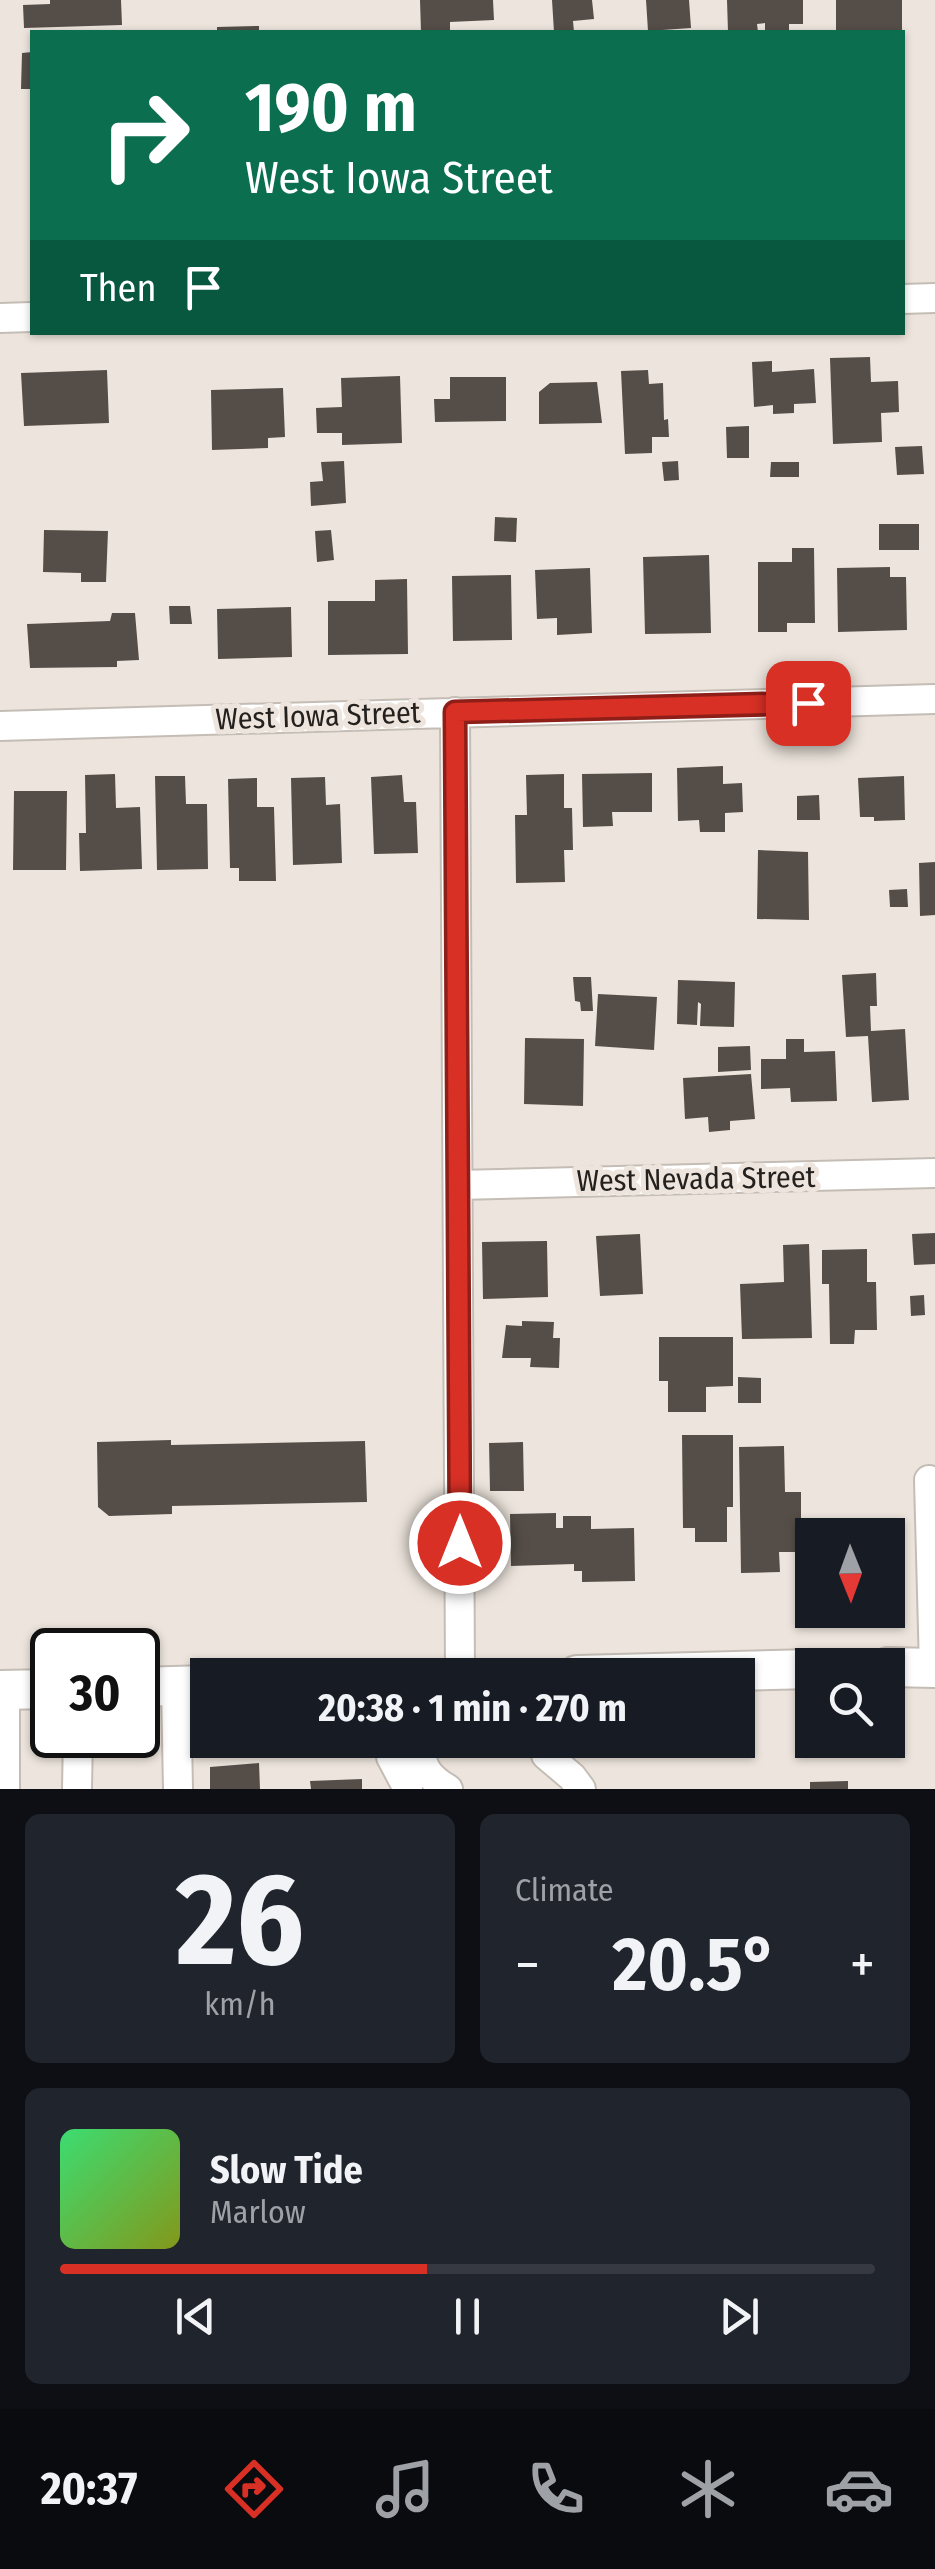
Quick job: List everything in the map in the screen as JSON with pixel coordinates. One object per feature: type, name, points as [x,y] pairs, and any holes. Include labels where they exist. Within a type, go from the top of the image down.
[{"type":"main road","points":[[905,1668],[935,1668]]},
{"type":"main road","points":[[755,1670],[795,1669]]},
{"type":"main road","points":[[160,1686],[190,1685]]},
{"type":"main road","points":[[2,1690],[30,1689]]},
{"type":"street","points":[[905,298],[935,298]]},
{"type":"street","points":[[0,318],[30,317]]},
{"type":"street","name":"West Iowa Street","points":[[0,726],[935,700]]},
{"type":"street","points":[[455,712],[460,1658]]},
{"type":"street","name":"West Nevada Street","points":[[458,1184],[935,1173]]},
{"type":"street","points":[[929,1480],[935,1668]]},
{"type":"street","points":[[2,1690],[5,1789]]},
{"type":"street","points":[[178,1789],[190,1700]]},
{"type":"street","points":[[77,1789],[78,1758]]},
{"type":"street","points":[[392,1758],[408,1789]]},
{"type":"street","points":[[421,1758],[428,1777],[448,1789]]},
{"type":"street","points":[[548,1758],[581,1789]]},
{"type":"building","points":[[50,0],[121,0],[122,25],[24,28],[23,5],[50,4]]},
{"type":"building","points":[[420,0],[493,0],[494,20],[450,22],[450,30],[421,30]]},
{"type":"building","points":[[552,0],[592,0],[594,19],[573,21],[574,30],[554,30]]},
{"type":"building","points":[[646,0],[689,0],[691,28],[648,30]]},
{"type":"building","points":[[727,0],[803,0],[803,24],[789,24],[789,30],[765,30],[765,23],[757,24],[758,30],[728,30]]},
{"type":"building","points":[[836,0],[902,0],[902,30],[836,30]]},
{"type":"building","points":[[259,26],[259,30],[217,30]]},
{"type":"building","points":[[30,52],[30,89],[21,89],[22,53]]},
{"type":"building","points":[[870,357],[871,382],[898,381],[899,412],[881,413],[882,442],[833,444],[830,358]]},
{"type":"building","points":[[772,361],[772,372],[814,369],[816,403],[794,404],[794,413],[773,414],[773,405],[754,407],[752,362]]},
{"type":"building","points":[[107,370],[109,423],[24,426],[21,373]]},
{"type":"building","points":[[648,370],[649,384],[663,383],[664,420],[668,419],[669,437],[652,437],[652,453],[625,454],[621,371]]},
{"type":"building","points":[[400,376],[402,443],[342,445],[342,433],[317,433],[316,408],[342,407],[341,378]]},
{"type":"building","points":[[450,377],[506,377],[506,421],[435,422],[434,399],[450,399]]},
{"type":"building","points":[[597,382],[602,423],[539,424],[539,392],[550,383]]},
{"type":"building","points":[[283,388],[285,437],[268,438],[268,448],[212,450],[211,390]]},
{"type":"building","points":[[749,426],[749,458],[727,458],[726,427]]},
{"type":"building","points":[[922,446],[924,474],[897,475],[895,447]]},
{"type":"building","points":[[344,461],[346,503],[311,506],[310,482],[323,481],[321,462]]},
{"type":"building","points":[[678,461],[679,480],[664,481],[662,462]]},
{"type":"building","points":[[771,462],[799,462],[799,477],[770,477]]},
{"type":"building","points":[[495,517],[517,518],[516,542],[494,541]]},
{"type":"building","points":[[879,524],[919,524],[919,550],[879,550]]},
{"type":"building","points":[[44,530],[108,531],[106,582],[81,582],[81,573],[43,572]]},
{"type":"building","points":[[331,530],[334,560],[317,562],[315,531]]},
{"type":"building","points":[[792,548],[814,548],[815,623],[787,623],[787,632],[758,632],[758,562],[792,562]]},
{"type":"building","points":[[709,555],[711,633],[645,634],[643,557]]},
{"type":"building","points":[[890,567],[890,577],[906,577],[907,630],[838,632],[837,568]]},
{"type":"building","points":[[590,568],[592,633],[557,635],[557,618],[537,619],[535,570]]},
{"type":"building","points":[[511,575],[512,640],[453,641],[452,576]]},
{"type":"building","points":[[407,579],[408,654],[328,655],[328,601],[375,601],[375,580]]},
{"type":"building","points":[[169,606],[190,606],[192,624],[170,624]]},
{"type":"building","points":[[291,607],[292,657],[218,659],[217,609]]},
{"type":"building","points":[[112,613],[135,613],[139,660],[117,661],[117,667],[30,668],[27,624],[110,621]]},
{"type":"building","points":[[723,766],[723,784],[742,783],[743,812],[725,813],[725,832],[700,832],[699,820],[678,821],[677,768]]},
{"type":"building","points":[[652,773],[652,812],[612,812],[613,826],[583,827],[582,774]]},
{"type":"building","points":[[115,774],[116,808],[140,807],[142,869],[80,871],[79,833],[86,833],[85,775]]},
{"type":"building","points":[[564,774],[564,808],[572,808],[573,850],[564,850],[565,882],[516,883],[515,815],[527,815],[526,775]]},
{"type":"building","points":[[402,775],[404,802],[416,802],[418,853],[374,854],[371,777]]},
{"type":"building","points":[[155,776],[185,776],[186,804],[207,804],[208,869],[157,870]]},
{"type":"building","points":[[904,776],[905,820],[874,821],[874,817],[860,817],[858,778]]},
{"type":"building","points":[[325,777],[326,805],[340,804],[342,863],[293,865],[291,778]]},
{"type":"building","points":[[257,778],[257,807],[274,807],[276,881],[239,881],[239,868],[230,868],[228,779]]},
{"type":"building","points":[[14,791],[67,791],[66,870],[13,870]]},
{"type":"building","points":[[819,795],[820,820],[797,820],[797,796]]},
{"type":"building","points":[[758,850],[808,852],[809,920],[757,919]]},
{"type":"building","points":[[935,862],[935,915],[920,916],[919,863]]},
{"type":"building","points":[[907,889],[908,907],[890,907],[889,890]]},
{"type":"building","points":[[876,973],[877,1006],[870,1006],[871,1031],[905,1029],[909,1100],[872,1102],[868,1036],[846,1037],[842,975]]},
{"type":"building","points":[[573,977],[591,977],[593,1011],[581,1011],[580,1002],[575,1001]]},
{"type":"building","points":[[678,980],[735,982],[734,1027],[700,1026],[698,1002],[697,1025],[677,1024]]},
{"type":"building","points":[[598,994],[657,997],[654,1050],[595,1046]]},
{"type":"building","points":[[525,1038],[584,1039],[583,1106],[524,1104]]},
{"type":"building","points":[[786,1039],[804,1039],[804,1052],[835,1051],[837,1101],[791,1102],[790,1088],[761,1089],[761,1059],[786,1059]]},
{"type":"building","points":[[750,1046],[751,1070],[718,1072],[718,1047]]},
{"type":"building","points":[[751,1074],[755,1119],[730,1121],[730,1130],[709,1132],[708,1117],[685,1119],[683,1078]]},
{"type":"building","points":[[935,1233],[935,1264],[914,1265],[912,1234]]},
{"type":"building","points":[[640,1234],[643,1294],[600,1296],[596,1236]]},
{"type":"building","points":[[547,1241],[548,1297],[483,1299],[482,1242]]},
{"type":"building","points":[[809,1244],[812,1338],[742,1339],[740,1284],[784,1282],[783,1245]]},
{"type":"building","points":[[867,1249],[867,1282],[876,1282],[877,1330],[855,1330],[854,1344],[830,1344],[829,1284],[822,1284],[822,1250]]},
{"type":"building","points":[[924,1295],[925,1315],[911,1316],[910,1296]]},
{"type":"building","points":[[522,1321],[554,1322],[553,1338],[560,1338],[559,1368],[530,1367],[531,1358],[502,1358],[506,1325],[522,1326]]},
{"type":"building","points":[[659,1337],[733,1337],[733,1386],[706,1387],[706,1412],[668,1412],[668,1381],[659,1381]]},
{"type":"building","points":[[738,1377],[761,1378],[761,1403],[738,1403]]},
{"type":"building","points":[[682,1435],[733,1435],[733,1507],[727,1507],[727,1542],[695,1542],[695,1528],[683,1528]]},
{"type":"building","points":[[171,1440],[171,1445],[365,1441],[367,1502],[172,1506],[172,1514],[109,1516],[98,1507],[97,1442]]},
{"type":"building","points":[[523,1442],[524,1491],[490,1491],[489,1443]]},
{"type":"building","points":[[784,1446],[785,1492],[801,1492],[801,1518],[795,1518],[795,1552],[779,1552],[780,1572],[741,1573],[739,1447]]},
{"type":"building","points":[[556,1513],[556,1528],[563,1528],[563,1516],[591,1516],[591,1529],[634,1528],[635,1581],[582,1582],[582,1571],[574,1571],[574,1564],[511,1566],[510,1514]]},
{"type":"building","points":[[259,1763],[260,1789],[210,1789],[210,1767]]},
{"type":"building","points":[[362,1779],[362,1789],[311,1789],[310,1781]]},
{"type":"building","points":[[848,1781],[848,1789],[810,1789],[810,1782]]},
{"type":"route","points":[[460,1543],[455,712],[808,703]]}]
